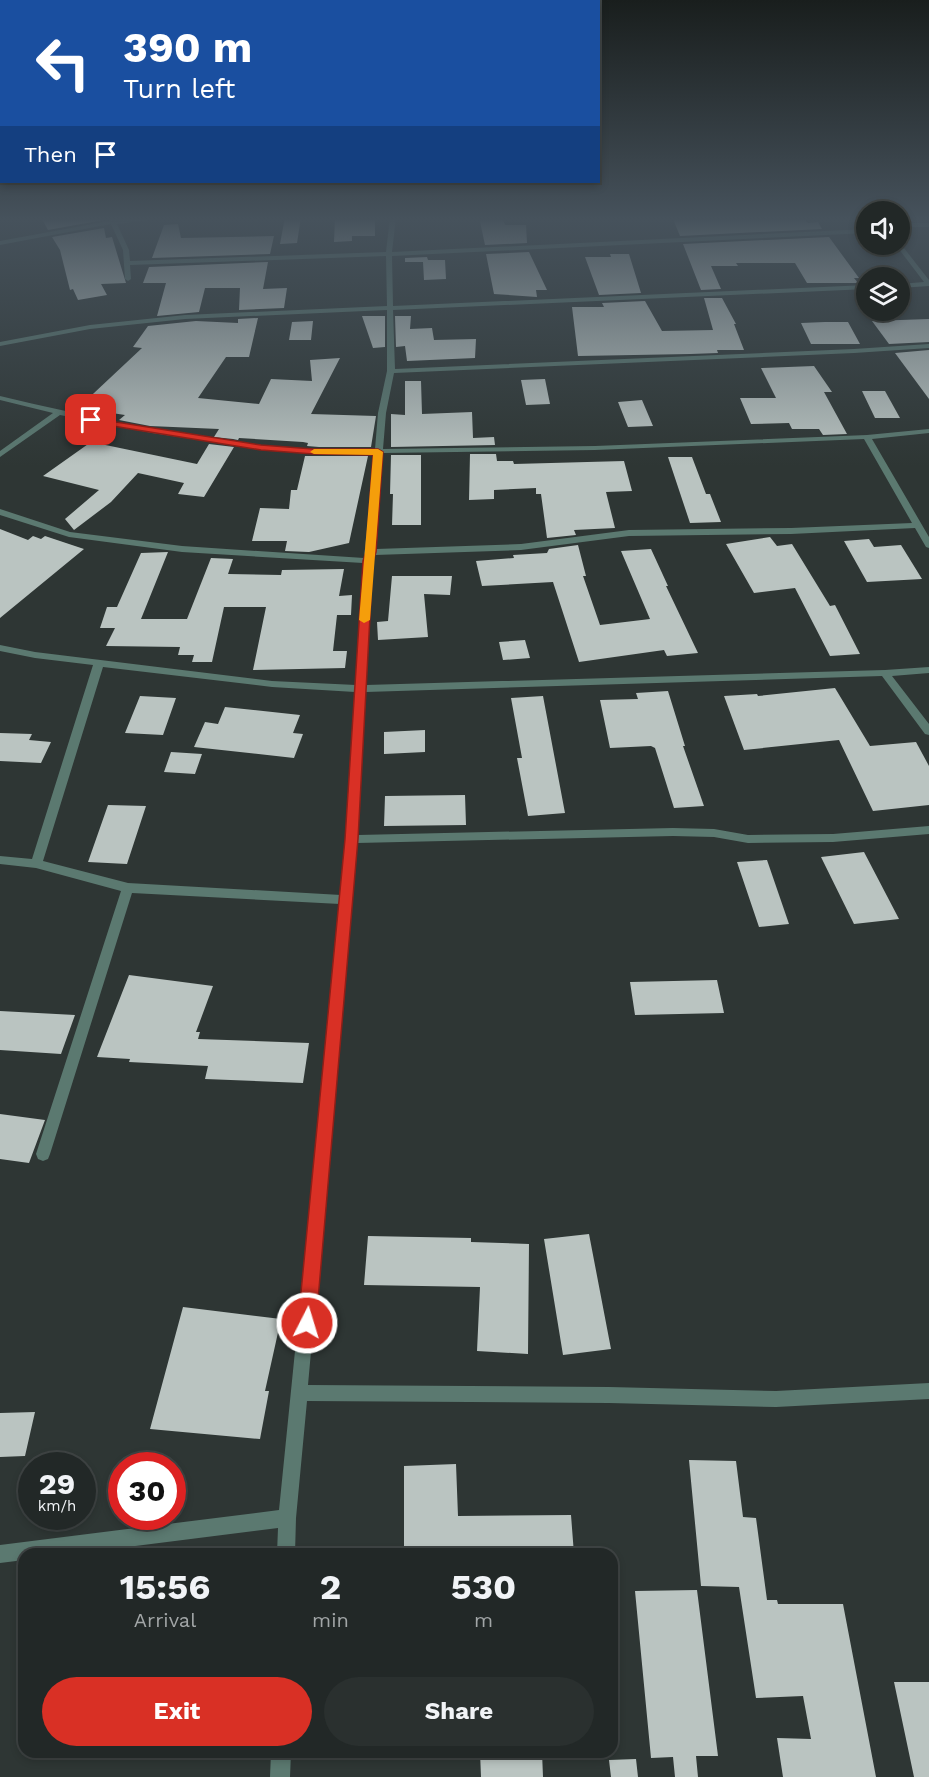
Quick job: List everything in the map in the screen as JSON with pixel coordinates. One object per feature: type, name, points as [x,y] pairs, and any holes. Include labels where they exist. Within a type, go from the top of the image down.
[{"type":"street","points":[[286,1548],[287,1518],[301,1393],[352,839],[369,556],[378,452],[382,413],[391,370],[389,300]]},
{"type":"street","points":[[0,344],[90,327],[145,320],[558,300]]},
{"type":"street","points":[[391,370],[929,346]]},
{"type":"street","points":[[0,398],[152,432],[313,452],[595,448],[867,437],[929,431]]},
{"type":"street","points":[[0,455],[59,412]]},
{"type":"street","points":[[867,437],[929,545]]},
{"type":"street","points":[[0,512],[69,534],[182,549],[369,556],[521,547],[629,533],[791,531],[917,525]]},
{"type":"street","points":[[0,648],[35,655],[272,684],[361,689],[929,670]]},
{"type":"street","points":[[36,864],[99,663]]},
{"type":"street","points":[[885,673],[929,731]]},
{"type":"street","points":[[352,839],[673,832],[714,833],[748,839],[833,838],[929,830]]},
{"type":"street","points":[[0,860],[36,864],[128,888],[345,900]]},
{"type":"street","points":[[43,1154],[128,888]]},
{"type":"street","points":[[301,1393],[609,1395],[776,1399],[929,1391]]},
{"type":"street","points":[[48,1548],[287,1518]]},
{"type":"street","points":[[0,1554],[18,1552]]},
{"type":"street","points":[[280,1777],[281,1758]]},
{"type":"building","points":[[161,300],[202,300],[199,312],[157,316]]},
{"type":"building","points":[[239,300],[285,300],[284,308],[239,310]]},
{"type":"building","points":[[705,300],[723,300],[736,324],[734,324],[744,350],[717,350],[718,353],[578,356],[572,307],[604,307],[602,303],[645,301],[662,331],[713,330]]},
{"type":"building","points":[[362,316],[385,316],[385,347],[373,348]]},
{"type":"building","points":[[395,316],[411,316],[410,329],[432,328],[434,340],[476,339],[475,358],[407,361],[405,346],[396,347]]},
{"type":"building","points":[[258,318],[249,357],[226,357],[198,398],[259,404],[271,379],[312,381],[310,360],[340,358],[311,414],[376,416],[371,447],[319,447],[307,446],[308,443],[303,442],[214,437],[219,429],[150,426],[119,420],[125,415],[78,408],[142,348],[133,347],[148,326],[196,321],[238,323],[238,319]]},
{"type":"building","points":[[929,319],[929,342],[889,344],[872,321],[910,321]]},
{"type":"building","points":[[313,321],[311,340],[289,340],[292,322]]},
{"type":"building","points":[[848,322],[860,344],[811,344],[801,323]]},
{"type":"building","points":[[929,350],[929,399],[895,353]]},
{"type":"building","points":[[814,366],[832,392],[824,392],[847,434],[823,435],[819,429],[792,429],[789,423],[751,424],[740,398],[776,398],[761,368]]},
{"type":"building","points":[[545,379],[550,404],[526,405],[521,380]]},
{"type":"building","points":[[405,381],[421,381],[422,414],[472,412],[473,438],[494,437],[495,445],[391,447],[391,414],[405,415]]},
{"type":"building","points":[[862,391],[885,391],[900,418],[875,418]]},
{"type":"building","points":[[642,400],[653,426],[628,427],[618,402]]},
{"type":"building","points":[[91,442],[197,464],[209,444],[234,447],[204,497],[178,494],[184,483],[138,473],[111,502],[74,530],[65,519],[99,490],[43,476]]},
{"type":"building","points":[[470,454],[496,454],[497,461],[513,461],[514,464],[624,461],[632,491],[606,492],[615,528],[574,530],[576,535],[547,538],[541,494],[536,494],[536,488],[494,490],[494,499],[469,500]]},
{"type":"building","points":[[391,455],[421,455],[421,525],[392,525]]},
{"type":"building","points":[[305,456],[368,456],[349,543],[309,552],[285,551],[287,541],[252,541],[260,508],[289,509],[291,490],[297,490]]},
{"type":"building","points":[[668,457],[692,457],[706,494],[710,494],[721,522],[690,523]]},
{"type":"building","points":[[0,529],[28,540],[33,536],[41,539],[45,536],[84,549],[0,618]]},
{"type":"building","points":[[770,537],[777,546],[792,544],[830,606],[835,605],[860,654],[830,656],[795,588],[754,593],[726,544]]},
{"type":"building","points":[[869,539],[874,547],[901,545],[922,579],[867,582],[844,541]]},
{"type":"building","points":[[578,545],[586,576],[583,576],[600,625],[650,619],[621,551],[651,549],[698,653],[667,656],[664,650],[579,662],[553,582],[482,586],[476,561],[514,558],[513,555],[547,553],[549,549]]},
{"type":"building","points":[[168,552],[141,619],[187,619],[211,558],[233,559],[228,574],[281,575],[282,570],[344,569],[339,596],[352,595],[351,615],[337,615],[333,651],[347,651],[345,668],[253,670],[266,607],[224,607],[212,662],[192,662],[194,655],[178,655],[180,647],[106,646],[115,628],[100,628],[107,607],[117,607],[141,553]]},
{"type":"building","points":[[392,576],[452,576],[450,595],[424,594],[428,637],[378,640],[377,622],[388,621]]},
{"type":"building","points":[[525,640],[530,658],[503,660],[499,642]]},
{"type":"building","points":[[835,688],[870,746],[916,742],[929,766],[929,805],[873,811],[839,740],[744,750],[724,696],[757,694],[758,696]]},
{"type":"building","points":[[668,691],[685,746],[683,746],[704,806],[674,808],[655,748],[651,746],[610,748],[600,700],[638,699],[636,693]]},
{"type":"building","points":[[140,696],[176,698],[163,735],[125,733]]},
{"type":"building","points":[[543,696],[565,813],[528,816],[517,758],[522,758],[511,698]]},
{"type":"building","points":[[225,707],[300,715],[293,733],[303,734],[294,758],[194,747],[205,722],[218,724]]},
{"type":"building","points":[[425,730],[425,752],[384,754],[384,732]]},
{"type":"building","points":[[0,733],[32,734],[29,740],[51,742],[41,763],[0,761]]},
{"type":"building","points":[[171,752],[202,754],[195,774],[164,772]]},
{"type":"building","points":[[465,795],[466,825],[384,826],[385,796]]},
{"type":"building","points":[[108,805],[146,806],[127,864],[88,862]]},
{"type":"building","points":[[864,852],[899,919],[854,924],[821,857]]},
{"type":"building","points":[[767,860],[789,924],[759,927],[737,862]]},
{"type":"building","points":[[129,975],[213,986],[196,1032],[200,1032],[198,1039],[309,1043],[303,1083],[205,1079],[208,1066],[129,1062],[130,1059],[97,1057]]},
{"type":"building","points":[[717,980],[724,1013],[635,1015],[630,982]]},
{"type":"building","points":[[0,1011],[75,1015],[61,1054],[0,1050]]},
{"type":"building","points":[[0,1114],[45,1120],[29,1163],[0,1159]]},
{"type":"building","points":[[589,1234],[611,1349],[563,1355],[544,1239]]},
{"type":"building","points":[[368,1236],[471,1238],[471,1242],[529,1244],[528,1354],[477,1351],[480,1287],[364,1285]]},
{"type":"building","points":[[183,1307],[281,1319],[265,1391],[269,1391],[260,1439],[150,1429]]},
{"type":"building","points":[[35,1412],[26,1452],[18,1452],[18,1456],[0,1457],[0,1413]]},
{"type":"building","points":[[689,1460],[736,1461],[743,1517],[756,1518],[767,1600],[777,1600],[778,1604],[843,1604],[876,1777],[783,1777],[777,1738],[811,1739],[803,1696],[756,1698],[739,1587],[701,1586]]},
{"type":"building","points":[[456,1464],[458,1516],[571,1515],[574,1548],[404,1548],[404,1466]]},
{"type":"building","points":[[697,1590],[718,1756],[696,1756],[698,1777],[675,1777],[673,1757],[651,1758],[635,1591]]},
{"type":"building","points":[[894,1682],[929,1682],[929,1777],[914,1777]]},
{"type":"building","points":[[480,1758],[542,1758],[543,1777],[481,1777]]},
{"type":"building","points":[[636,1759],[638,1777],[611,1777],[609,1760]]},
{"type":"slow traffic","points":[[314,452],[378,452],[364,620]]},
{"type":"route","points":[[91,420],[152,432],[261,447],[313,452],[378,452],[371,552],[368,561],[352,839],[307,1323]]}]
